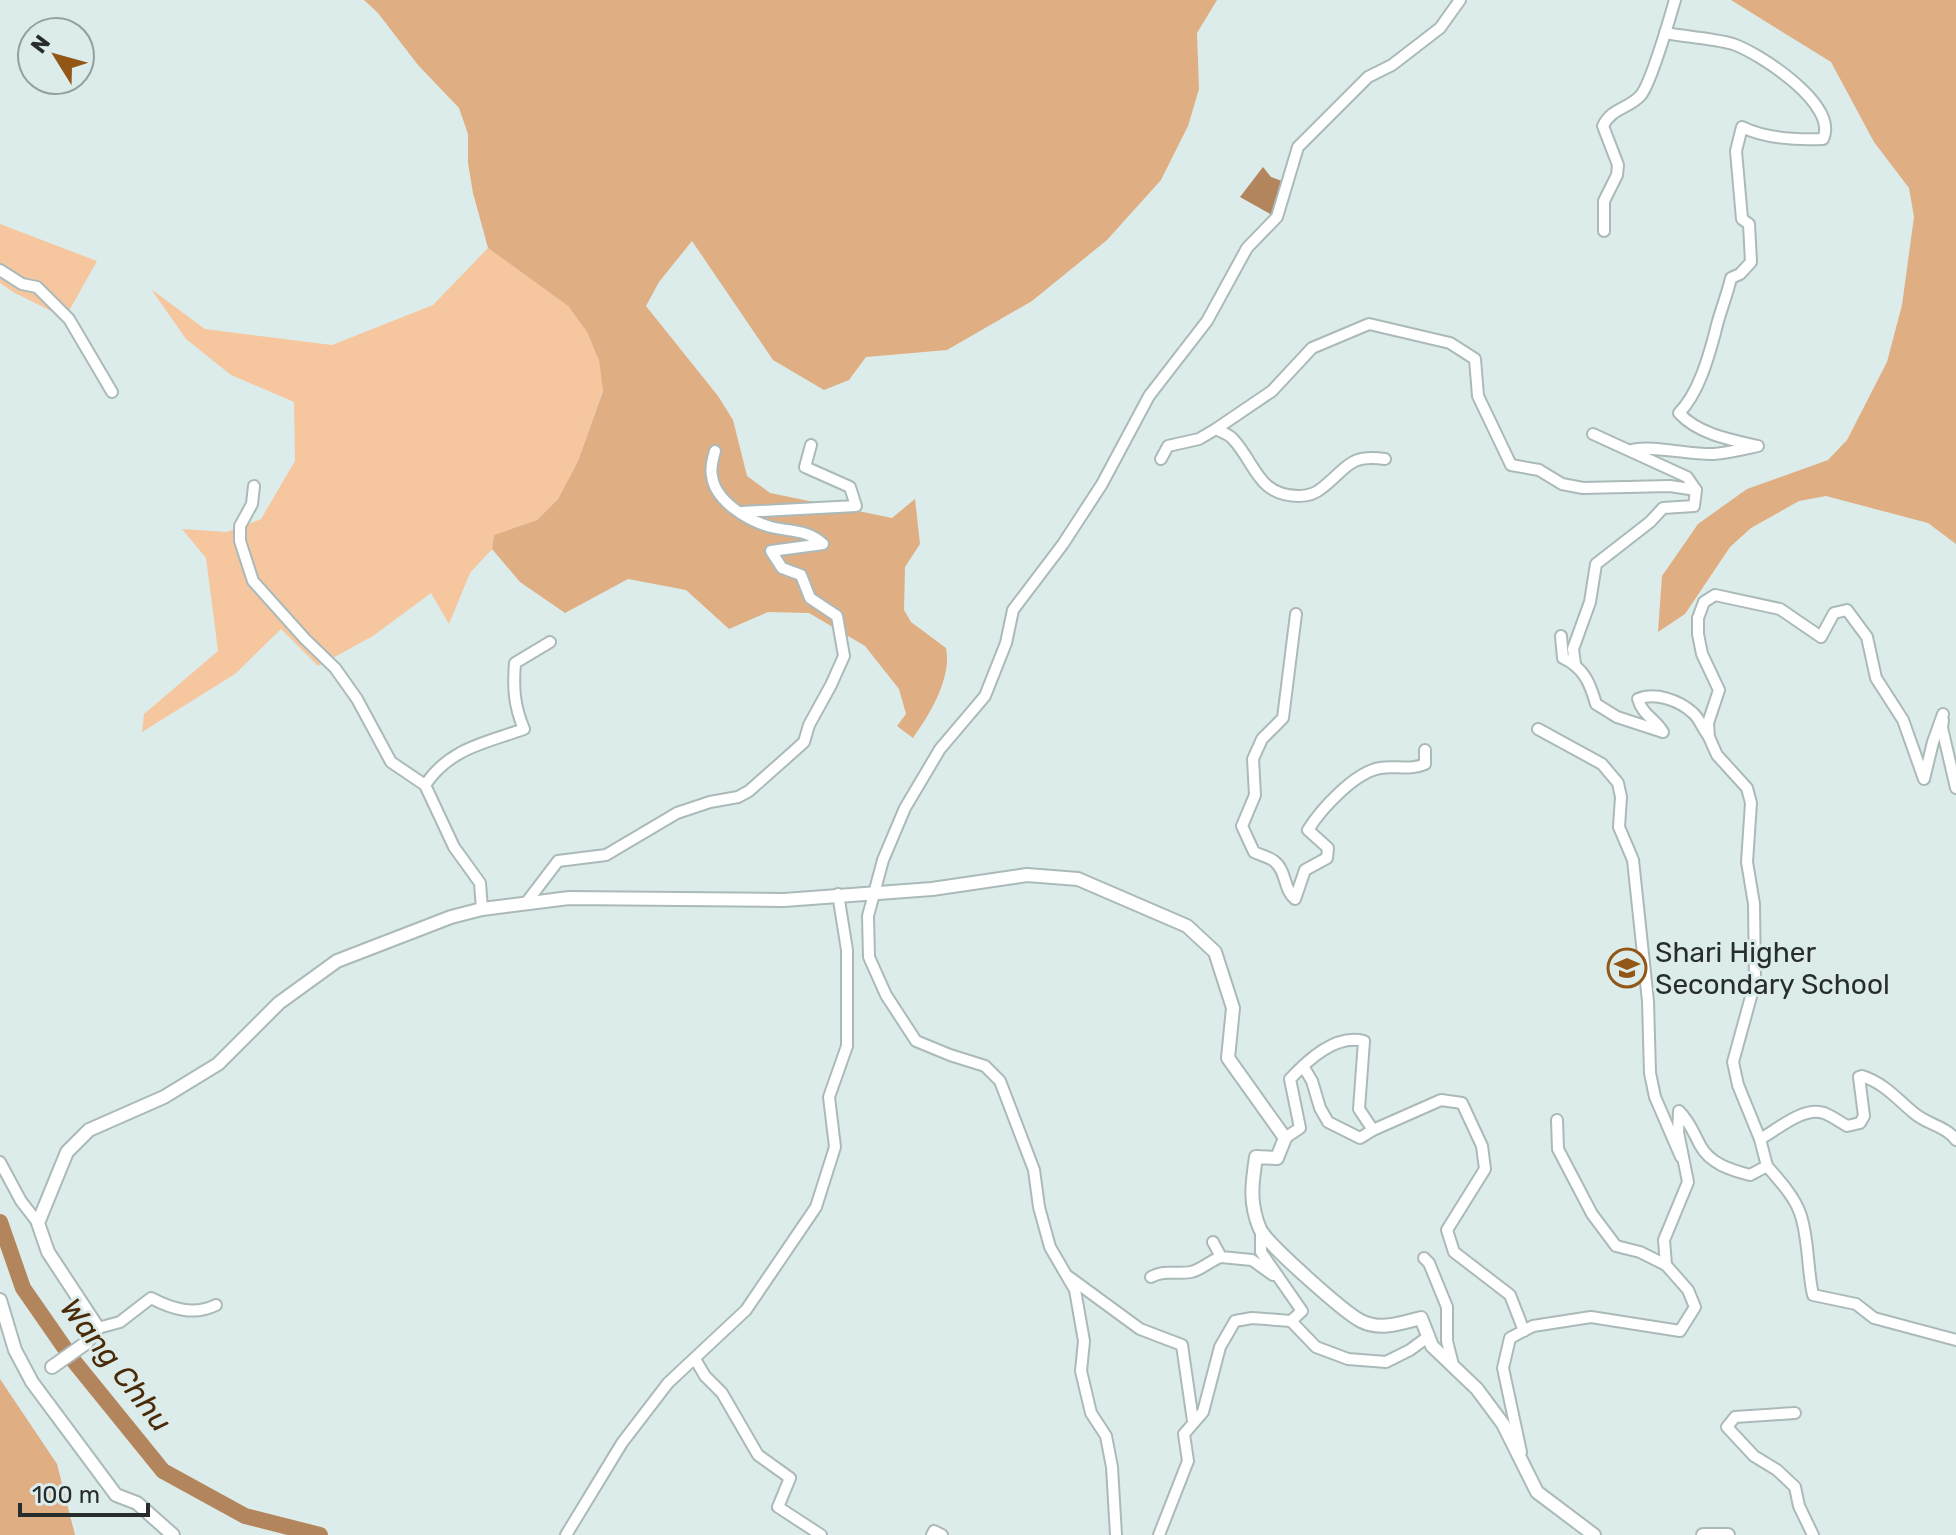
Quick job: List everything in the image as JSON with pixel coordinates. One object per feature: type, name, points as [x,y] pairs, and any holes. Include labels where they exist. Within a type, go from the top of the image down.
[{"type":"street","points":[[1116,1535],[1112,1467],[1106,1436],[1091,1413],[1081,1371],[1084,1341],[1075,1290],[1050,1247],[1039,1207],[1034,1170],[1000,1081],[985,1066],[916,1041],[886,995],[869,957],[868,916],[893,836],[922,776],[940,749],[985,696],[1006,643],[1013,610],[1063,544],[1102,484],[1149,396],[1207,321],[1247,248],[1277,217],[1298,147],[1368,77],[1392,65],[1440,28],[1460,0]]},
{"type":"street","points":[[1604,231],[1604,201],[1617,175],[1618,165],[1603,126],[1608,116],[1641,94],[1675,0]]},
{"type":"street","points":[[1632,450],[1643,447],[1665,452],[1716,454],[1758,446],[1690,425],[1679,413],[1691,401],[1711,352],[1731,278],[1740,274],[1751,262],[1749,224],[1742,219],[1736,151],[1742,127],[1754,133],[1806,140],[1823,139],[1828,129],[1825,117],[1775,65],[1732,44],[1665,33]]},
{"type":"street","points":[[0,270],[22,284],[37,287],[69,319],[112,392]]},
{"type":"street","points":[[1161,459],[1168,446],[1199,439],[1272,391],[1312,348],[1369,324],[1431,336],[1450,343],[1475,359],[1478,396],[1511,465],[1539,470],[1562,484],[1583,488],[1670,486],[1696,490]]},
{"type":"street","points":[[1216,429],[1231,437],[1256,474],[1273,492],[1291,496],[1306,496],[1320,490],[1340,470],[1363,456],[1385,459]]},
{"type":"street","points":[[1575,664],[1573,649],[1590,602],[1596,564],[1650,522],[1663,508],[1694,506],[1696,490],[1687,477],[1593,434]]},
{"type":"street","points":[[739,512],[856,506],[850,487],[805,467],[811,445]]},
{"type":"street","points":[[526,903],[558,861],[606,855],[677,813],[738,797],[749,791],[804,742],[809,725],[844,656],[837,616],[810,598],[801,575],[782,568],[771,551],[823,544],[812,533],[768,526],[739,512],[718,493],[711,474],[715,451]]},
{"type":"street","points":[[254,486],[252,504],[240,526],[240,541],[253,581],[335,668],[357,699],[391,762],[425,785],[454,847],[480,883],[482,909]]},
{"type":"street","points":[[1709,737],[1708,723],[1719,690],[1702,654],[1698,634],[1698,618],[1704,602],[1715,595],[1780,609],[1821,637],[1834,613],[1847,610],[1867,637],[1876,678],[1903,720],[1924,779],[1943,714],[1942,728],[1956,788]]},
{"type":"street","points":[[1296,614],[1283,718],[1262,739],[1253,759],[1255,795],[1242,826],[1254,852],[1275,861],[1288,893],[1295,899],[1305,870],[1327,858],[1328,848],[1308,830],[1318,813],[1370,770],[1384,767],[1413,769],[1425,764],[1425,750]]},
{"type":"street","points":[[1561,636],[1563,658],[1575,664],[1589,681],[1596,704],[1617,717],[1663,732],[1656,720],[1641,710],[1638,699],[1648,695],[1665,698],[1694,713],[1717,755],[1747,788],[1751,803],[1747,862],[1754,904],[1755,982],[1733,1062],[1767,1166],[1800,1211],[1807,1272],[1813,1295],[1856,1304],[1874,1318],[1956,1340]]},
{"type":"street","points":[[425,785],[432,775],[468,747],[524,729],[517,712],[513,686],[515,663],[550,642]]},
{"type":"street","points":[[1538,729],[1602,764],[1618,783],[1621,797],[1619,827],[1633,860],[1648,1001],[1650,1073],[1655,1097],[1685,1164]]},
{"type":"street","points":[[38,1223],[67,1152],[89,1130],[164,1097],[218,1064],[279,1003],[337,961],[451,917],[482,909],[569,898],[784,900],[932,889],[1027,875],[1078,879],[1187,926],[1215,952],[1233,1008],[1228,1058],[1285,1138]]},
{"type":"street","points":[[566,1535],[622,1443],[668,1383],[746,1310],[816,1207],[835,1147],[829,1097],[847,1046],[847,950],[838,894]]},
{"type":"street","points":[[1291,1321],[1302,1311],[1261,1252],[1261,1233],[1250,1197],[1256,1157],[1277,1158],[1285,1138],[1300,1128],[1290,1079],[1329,1046],[1358,1039],[1364,1041],[1359,1109],[1373,1130]]},
{"type":"street","points":[[1303,1066],[1328,1122],[1360,1138],[1441,1100],[1462,1103],[1482,1146],[1485,1169],[1447,1230],[1454,1252],[1510,1295],[1524,1331]]},
{"type":"street","points":[[1760,1139],[1792,1119],[1814,1112],[1823,1113],[1847,1126],[1860,1123],[1864,1116],[1859,1077],[1862,1076],[1898,1096],[1915,1114],[1956,1140]]},
{"type":"street","points":[[1666,1265],[1664,1240],[1688,1182],[1678,1132],[1679,1111],[1690,1122],[1702,1150],[1725,1169],[1750,1175],[1767,1166]]},
{"type":"street","points":[[1524,1466],[1503,1368],[1510,1338],[1533,1326],[1591,1317],[1680,1331],[1695,1307],[1688,1290],[1666,1265],[1640,1252],[1616,1246],[1592,1214],[1558,1149],[1557,1120]]},
{"type":"street","points":[[0,1162],[21,1201],[38,1223],[48,1252],[98,1328]]},
{"type":"street","points":[[1261,1233],[1291,1264],[1361,1321],[1387,1327],[1421,1318],[1432,1346],[1477,1389],[1503,1424],[1537,1492],[1594,1535]]},
{"type":"street","points":[[1213,1242],[1221,1257]]},
{"type":"street","points":[[1151,1277],[1161,1271],[1192,1272],[1207,1261],[1221,1257],[1252,1260],[1286,1287]]},
{"type":"street","points":[[1424,1258],[1429,1263],[1447,1307],[1447,1341],[1454,1366]]},
{"type":"street","points":[[1067,1275],[1140,1329],[1182,1345],[1193,1421]]},
{"type":"street","points":[[52,1367],[86,1343],[98,1328],[120,1322],[151,1298],[187,1311],[206,1310],[216,1305]]},
{"type":"street","points":[[0,1300],[15,1350],[32,1382],[116,1495],[137,1503],[173,1535]]},
{"type":"street","points":[[1159,1535],[1188,1461],[1184,1434],[1203,1412],[1220,1347],[1235,1321],[1252,1318],[1291,1321],[1316,1347],[1348,1359],[1386,1362],[1429,1336]]},
{"type":"street","points":[[695,1359],[705,1376],[722,1393],[758,1455],[790,1478],[778,1507],[821,1535]]},
{"type":"street","points":[[1795,1413],[1735,1417],[1727,1427],[1754,1456],[1777,1470],[1795,1487],[1799,1506],[1813,1535]]},
{"type":"street","points":[[932,1535],[934,1531],[942,1535]]},
{"type":"street","points":[[1703,1535],[1728,1535]]},
{"type":"shaded area","points":[[364,0],[1217,0],[1197,33],[1199,89],[1188,126],[1161,180],[1107,240],[1032,301],[947,350],[866,357],[849,380],[824,390],[773,360],[692,241],[659,282],[646,306],[718,396],[733,420],[747,476],[770,493],[892,518],[915,499],[920,544],[905,567],[904,610],[911,622],[946,648],[947,659],[938,695],[913,738],[897,726],[906,714],[899,689],[865,646],[809,613],[768,612],[729,629],[686,590],[628,579],[565,613],[520,582],[492,549],[494,535],[537,520],[558,499],[578,461],[603,391],[599,361],[587,332],[568,306],[488,248],[473,193],[468,163],[468,134],[459,108]]},
{"type":"shaded area","points":[[1731,0],[1956,0],[1956,544],[1928,523],[1826,496],[1799,501],[1751,528],[1730,547],[1685,614],[1658,632],[1662,576],[1698,524],[1747,489],[1828,460],[1847,440],[1887,362],[1902,305],[1914,217],[1909,188],[1874,142],[1831,62]]},
{"type":"shaded area","points":[[1263,167],[1271,177],[1282,181],[1272,215],[1240,197]]},
{"type":"shaded area","points":[[0,224],[97,261],[65,318],[0,283]]},
{"type":"shaded area","points":[[488,248],[568,306],[587,332],[599,361],[603,390],[578,461],[558,499],[537,520],[494,535],[492,549],[470,573],[449,624],[431,593],[373,636],[318,666],[281,629],[235,674],[142,732],[144,714],[218,651],[206,558],[182,529],[227,532],[261,519],[295,461],[294,402],[231,375],[186,339],[151,289],[205,329],[332,345],[433,305]]},
{"type":"shaded area","points":[[0,1379],[57,1464],[75,1535],[0,1535]]},
{"type":"waterway","name":"Wang Chhu","points":[[0,1222],[23,1288],[73,1360],[163,1471],[245,1516],[320,1535]]},
{"type":"place","name":"Shari Higher Secondary School","points":[[1627,968]]}]
